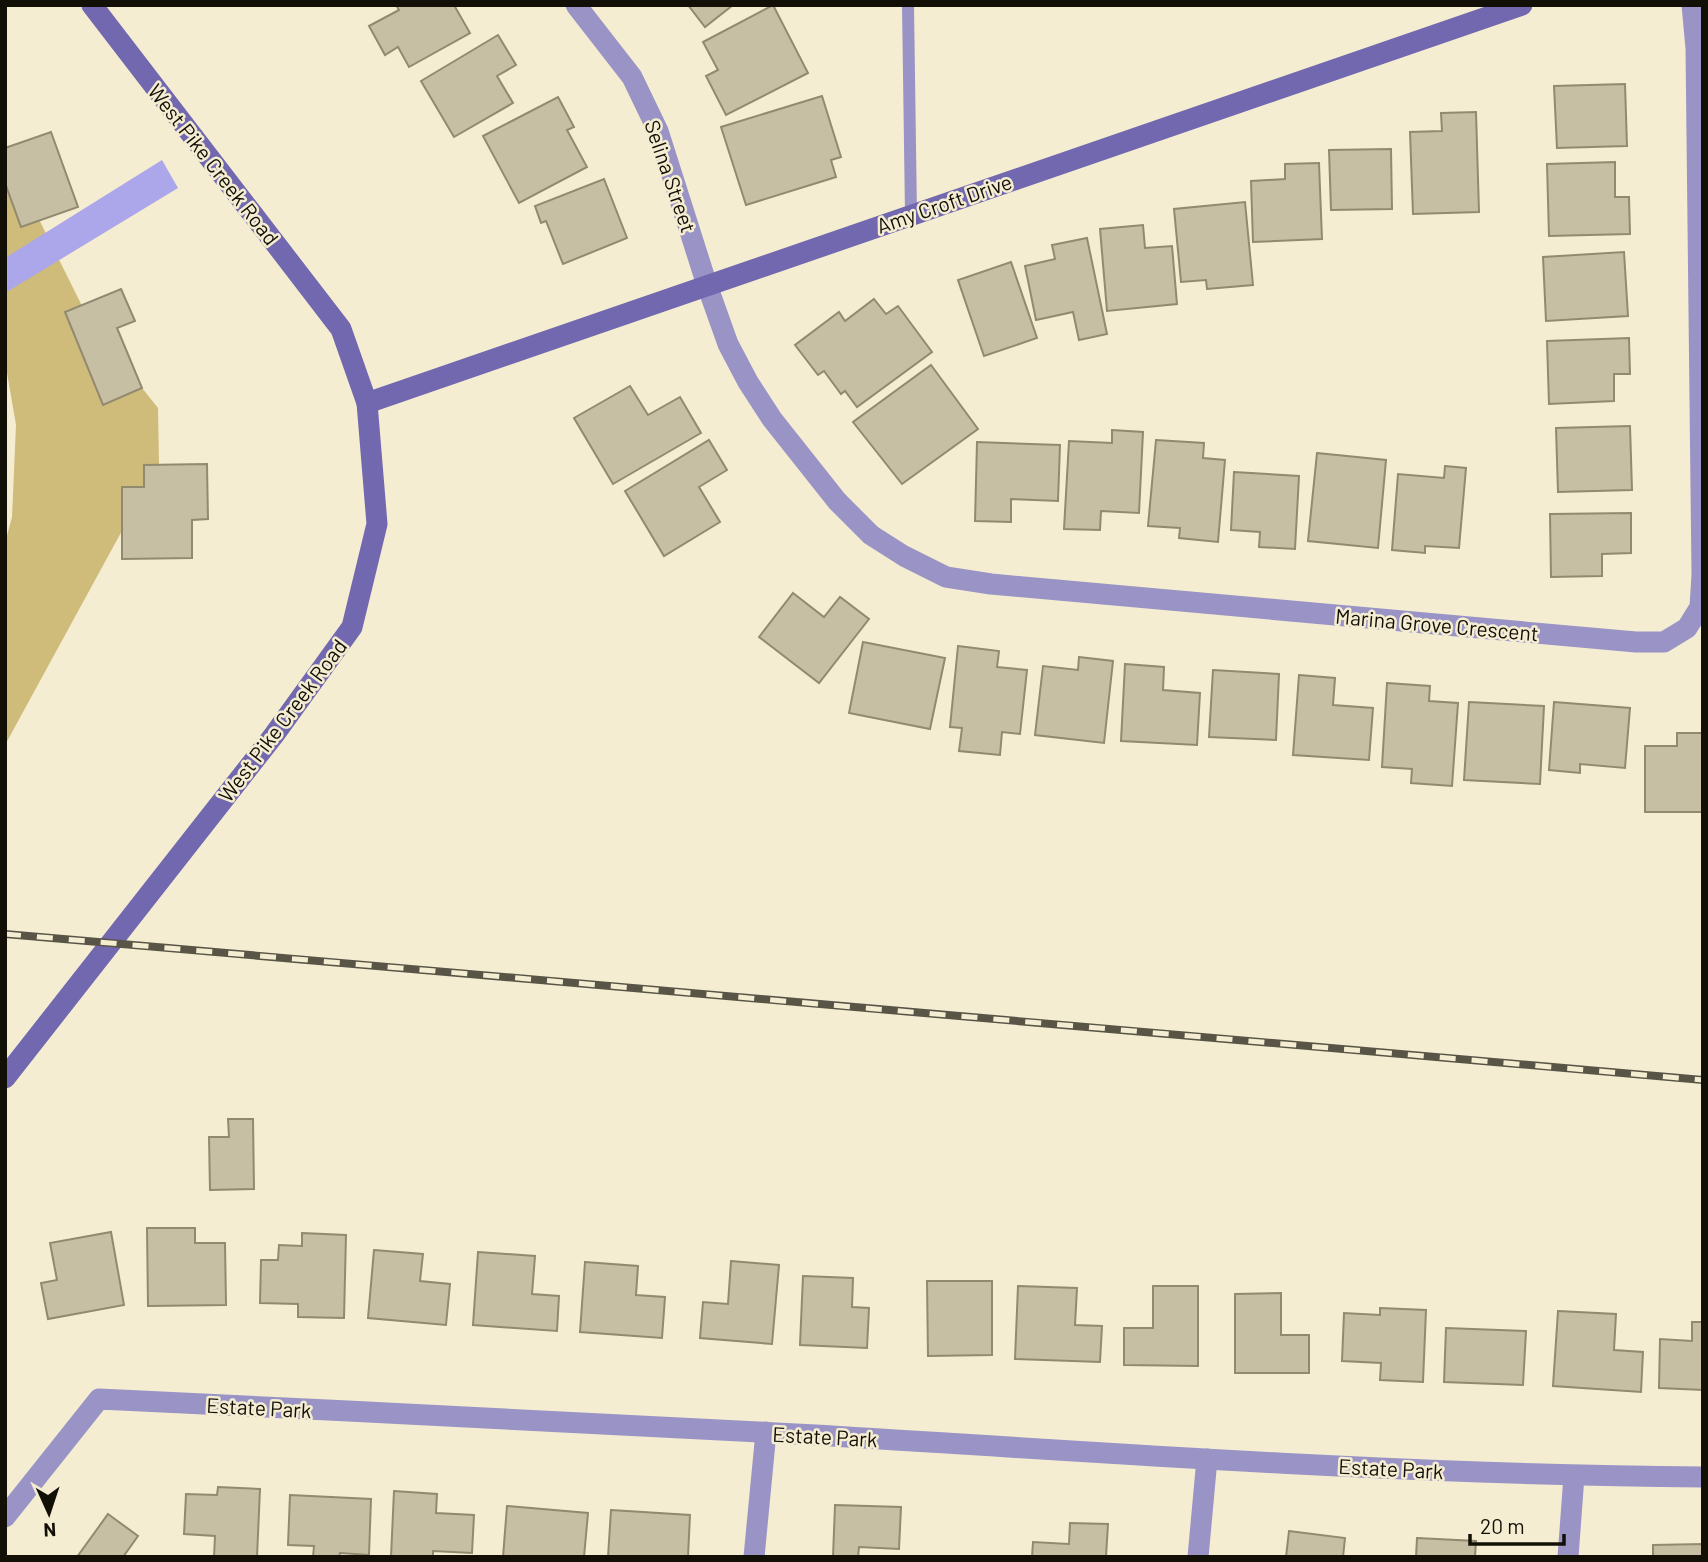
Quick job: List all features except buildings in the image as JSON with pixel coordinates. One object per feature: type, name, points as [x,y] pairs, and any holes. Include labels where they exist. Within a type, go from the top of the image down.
[{"type":"main road","name":"West Pike Creek Road","points":[[5,1078],[265,745],[352,626],[377,524],[367,403],[341,329],[92,5]]},
{"type":"main road","name":"Amy Croft Drive","points":[[367,403],[1522,5]]},
{"type":"street","name":"Selina Street","points":[[576,5],[632,77],[658,131],[706,285]]},
{"type":"street","name":"Marina Grove Crescent","points":[[706,285],[728,344],[748,382],[772,419],[838,501],[871,535],[904,556],[946,577],[991,584],[1636,642],[1664,642],[1687,628],[1700,607],[1702,575],[1696,48],[1692,5]]},
{"type":"street","name":"Estate Park","points":[[5,1517],[99,1399],[766,1432],[1207,1459],[1574,1476],[1703,1477]]},
{"type":"street","points":[[754,1557],[766,1432]]},
{"type":"street","points":[[1198,1557],[1207,1459]]},
{"type":"street","points":[[1568,1557],[1574,1476]]},
{"type":"lane","points":[[908,5],[911,215]]},
{"type":"shaded area","points":[[5,151],[91,324],[158,408],[159,463],[5,745],[5,543],[12,517],[16,425],[5,361]]},
{"type":"shaded area","points":[[162,160],[178,188],[5,293],[5,258]]},
{"type":"railway","points":[[5,934],[1703,1080]]}]
